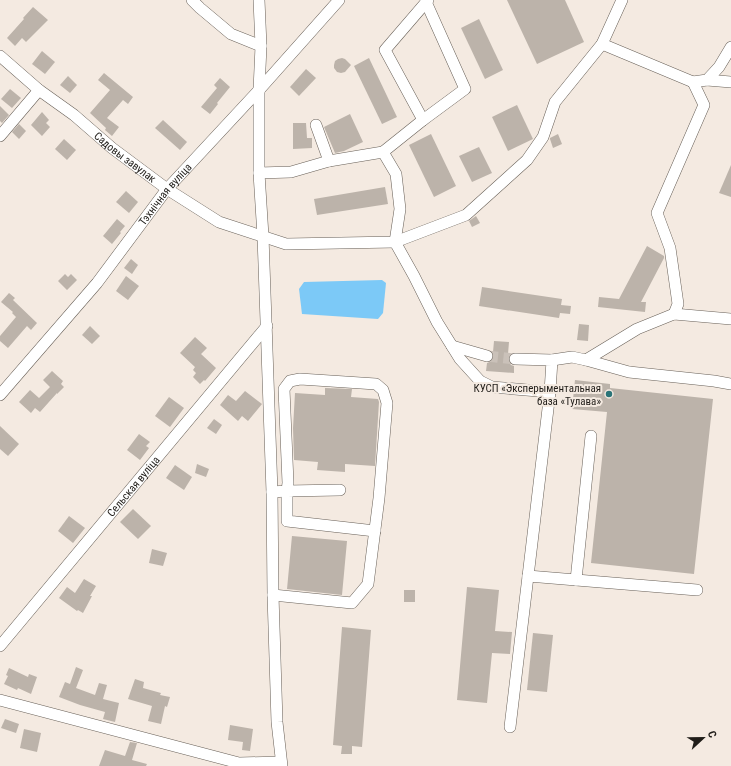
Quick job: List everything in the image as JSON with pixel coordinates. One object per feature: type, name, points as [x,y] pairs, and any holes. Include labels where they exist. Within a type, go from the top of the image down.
[{"type":"street","points":[[192,0],[232,34],[260,46]]},
{"type":"street","points":[[0,700],[239,762],[281,764],[277,722],[273,595],[272,492],[260,174],[259,0]]},
{"type":"street","name":"Тэхнічная вуліца","points":[[0,395],[97,283],[167,189],[259,90],[339,0]]},
{"type":"street","points":[[260,174],[291,172],[329,161],[383,152],[465,89],[427,1],[385,50],[423,120]]},
{"type":"street","name":"Садовы завулак","points":[[0,56],[39,90],[74,115],[112,148],[167,189],[219,222],[286,244],[395,242],[466,215],[527,160],[543,138],[554,102],[602,44],[618,2]]},
{"type":"street","points":[[602,44],[693,82],[707,80],[731,82]]},
{"type":"street","points":[[707,80],[718,67],[731,47]]},
{"type":"street","points":[[674,314],[678,304],[670,248],[657,213],[704,105],[693,82]]},
{"type":"street","points":[[0,136],[39,90]]},
{"type":"street","points":[[316,125],[329,161]]},
{"type":"street","points":[[383,152],[396,174],[400,209],[395,242],[437,322],[460,359],[480,381],[492,387],[550,392]]},
{"type":"street","points":[[586,360],[637,329],[674,314],[731,319]]},
{"type":"street","name":"Сельская вуліца","points":[[0,646],[266,326]]},
{"type":"street","points":[[452,346],[487,356]]},
{"type":"street","points":[[515,359],[552,360],[572,357],[629,372],[731,384]]},
{"type":"street","points":[[510,727],[550,392],[552,360]]},
{"type":"street","points":[[273,595],[352,603],[368,584],[375,531],[379,498],[387,403],[383,390],[376,384],[300,379],[290,381],[284,389],[288,483],[287,521],[375,531]]},
{"type":"street","points":[[576,580],[591,436]]},
{"type":"street","points":[[272,492],[340,490]]},
{"type":"street","points":[[528,576],[697,590]]},
{"type":"water","points":[[382,280],[386,283],[383,313],[378,319],[302,314],[299,289],[304,282]]},
{"type":"building","points":[[507,0],[565,0],[584,42],[537,64]]},
{"type":"building","points":[[33,7],[48,20],[26,42],[22,38],[15,46],[7,38]]},
{"type":"building","points":[[479,19],[503,70],[485,79],[461,28]]},
{"type":"building","points":[[42,51],[55,62],[45,74],[32,64]]},
{"type":"building","points":[[342,58],[351,65],[345,72],[341,73],[337,72],[334,65],[335,61]]},
{"type":"building","points":[[369,58],[397,117],[382,124],[354,66]]},
{"type":"building","points":[[306,69],[316,78],[299,96],[290,87]]},
{"type":"building","points":[[104,73],[133,97],[128,104],[123,100],[107,118],[119,127],[112,136],[90,113],[110,90],[98,80]]},
{"type":"building","points":[[68,76],[77,85],[70,93],[60,85]]},
{"type":"building","points":[[220,78],[230,87],[210,114],[201,107],[217,88],[214,85]]},
{"type":"building","points":[[10,89],[21,98],[12,108],[1,99]]},
{"type":"building","points":[[517,105],[533,139],[508,151],[492,117]]},
{"type":"building","points":[[0,106],[9,115],[2,123],[0,121]]},
{"type":"building","points":[[42,112],[49,120],[46,123],[50,127],[42,136],[31,125]]},
{"type":"building","points":[[350,114],[363,142],[344,151],[335,153],[324,127]]},
{"type":"building","points":[[163,120],[187,142],[180,150],[155,128]]},
{"type":"building","points":[[293,123],[306,123],[307,138],[312,138],[312,148],[293,149]]},
{"type":"building","points":[[19,124],[26,131],[19,139],[12,132]]},
{"type":"building","points":[[431,134],[456,186],[434,197],[409,145]]},
{"type":"building","points":[[558,134],[562,144],[553,148],[550,138]]},
{"type":"building","points":[[64,139],[76,150],[67,160],[55,149]]},
{"type":"building","points":[[479,147],[492,173],[472,182],[459,156]]},
{"type":"building","points":[[731,165],[731,197],[719,193]]},
{"type":"building","points":[[385,187],[388,204],[317,215],[314,199]]},
{"type":"building","points":[[126,191],[138,202],[129,213],[116,202]]},
{"type":"building","points":[[476,216],[480,223],[472,227],[469,221]]},
{"type":"building","points":[[117,219],[125,226],[112,244],[103,236]]},
{"type":"building","points":[[647,246],[664,256],[664,258],[641,302],[646,302],[645,312],[598,307],[599,297],[619,299]]},
{"type":"building","points":[[131,259],[138,265],[132,274],[124,268]]},
{"type":"building","points":[[65,274],[68,277],[71,274],[77,280],[67,290],[58,281]]},
{"type":"building","points":[[126,276],[139,286],[128,300],[116,291]]},
{"type":"building","points":[[482,287],[562,299],[561,305],[571,306],[570,314],[560,313],[559,318],[479,306]]},
{"type":"building","points":[[9,293],[15,298],[13,300],[37,323],[31,330],[27,326],[8,348],[0,341],[0,336],[16,317],[12,313],[13,312],[1,302]]},
{"type":"building","points":[[579,324],[589,325],[588,341],[577,340]]},
{"type":"building","points":[[90,326],[100,336],[92,344],[82,335]]},
{"type":"building","points":[[195,337],[207,348],[201,354],[216,368],[205,381],[204,380],[200,384],[193,377],[196,373],[193,370],[195,367],[180,353]]},
{"type":"building","points":[[494,341],[509,342],[508,354],[510,354],[508,359],[511,365],[514,366],[514,373],[486,371],[487,363],[492,361],[494,358]]},
{"type":"building","points":[[52,371],[63,381],[61,384],[64,387],[40,412],[35,408],[31,413],[19,402],[30,390],[39,398],[50,387],[43,380]]},
{"type":"building","points":[[575,380],[610,384],[610,388],[713,399],[694,574],[591,563],[607,412],[572,409]]},
{"type":"building","points":[[325,388],[352,389],[351,397],[378,399],[375,466],[345,464],[345,472],[317,470],[318,462],[294,460],[293,428],[295,393],[325,395]]},
{"type":"building","points":[[245,391],[262,404],[248,421],[242,416],[238,421],[220,405],[228,395],[236,401]]},
{"type":"building","points":[[169,397],[184,408],[170,427],[155,416]]},
{"type":"building","points":[[214,419],[222,425],[216,434],[207,428]]},
{"type":"building","points":[[0,426],[19,444],[8,456],[0,449]]},
{"type":"building","points":[[139,434],[150,442],[146,446],[149,448],[140,460],[127,450]]},
{"type":"building","points":[[197,464],[209,469],[206,477],[195,473]]},
{"type":"building","points":[[175,465],[192,477],[184,490],[166,478]]},
{"type":"building","points":[[133,509],[151,526],[138,539],[120,522]]},
{"type":"building","points":[[69,516],[85,528],[73,543],[58,531]]},
{"type":"building","points":[[292,536],[347,541],[342,595],[287,589]]},
{"type":"building","points":[[152,549],[167,553],[163,566],[149,563]]},
{"type":"building","points":[[84,579],[96,586],[83,613],[78,610],[77,611],[59,598],[67,587],[75,593]]},
{"type":"building","points":[[467,587],[499,590],[495,631],[512,632],[510,654],[492,653],[487,703],[457,700]]},
{"type":"building","points":[[404,590],[415,590],[415,602],[404,602]]},
{"type":"building","points":[[342,627],[371,630],[362,747],[352,746],[352,754],[341,754],[342,746],[333,745]]},
{"type":"building","points":[[533,633],[553,635],[547,692],[527,690]]},
{"type":"building","points":[[76,667],[83,670],[76,688],[95,695],[99,683],[107,685],[103,699],[119,703],[115,722],[103,719],[105,712],[59,697],[65,682],[70,684]]},
{"type":"building","points":[[9,668],[28,677],[29,674],[37,677],[31,694],[4,684],[8,676],[6,675]]},
{"type":"building","points":[[135,679],[144,682],[143,688],[161,693],[160,695],[170,697],[167,707],[165,706],[161,724],[148,721],[152,706],[128,699]]},
{"type":"building","points":[[5,719],[19,724],[16,733],[1,728]]},
{"type":"building","points":[[230,725],[253,729],[250,751],[242,750],[243,742],[228,740]]},
{"type":"building","points":[[24,729],[41,733],[37,752],[20,748]]},
{"type":"building","points":[[130,742],[137,743],[132,760],[147,764],[146,766],[99,766],[105,750],[125,756]]},
{"type":"tunnel","points":[[487,356],[515,359]]},
{"type":"place","name":"КУСП «Эксперыментальная база «Тулава»","points":[[609,394]]}]
